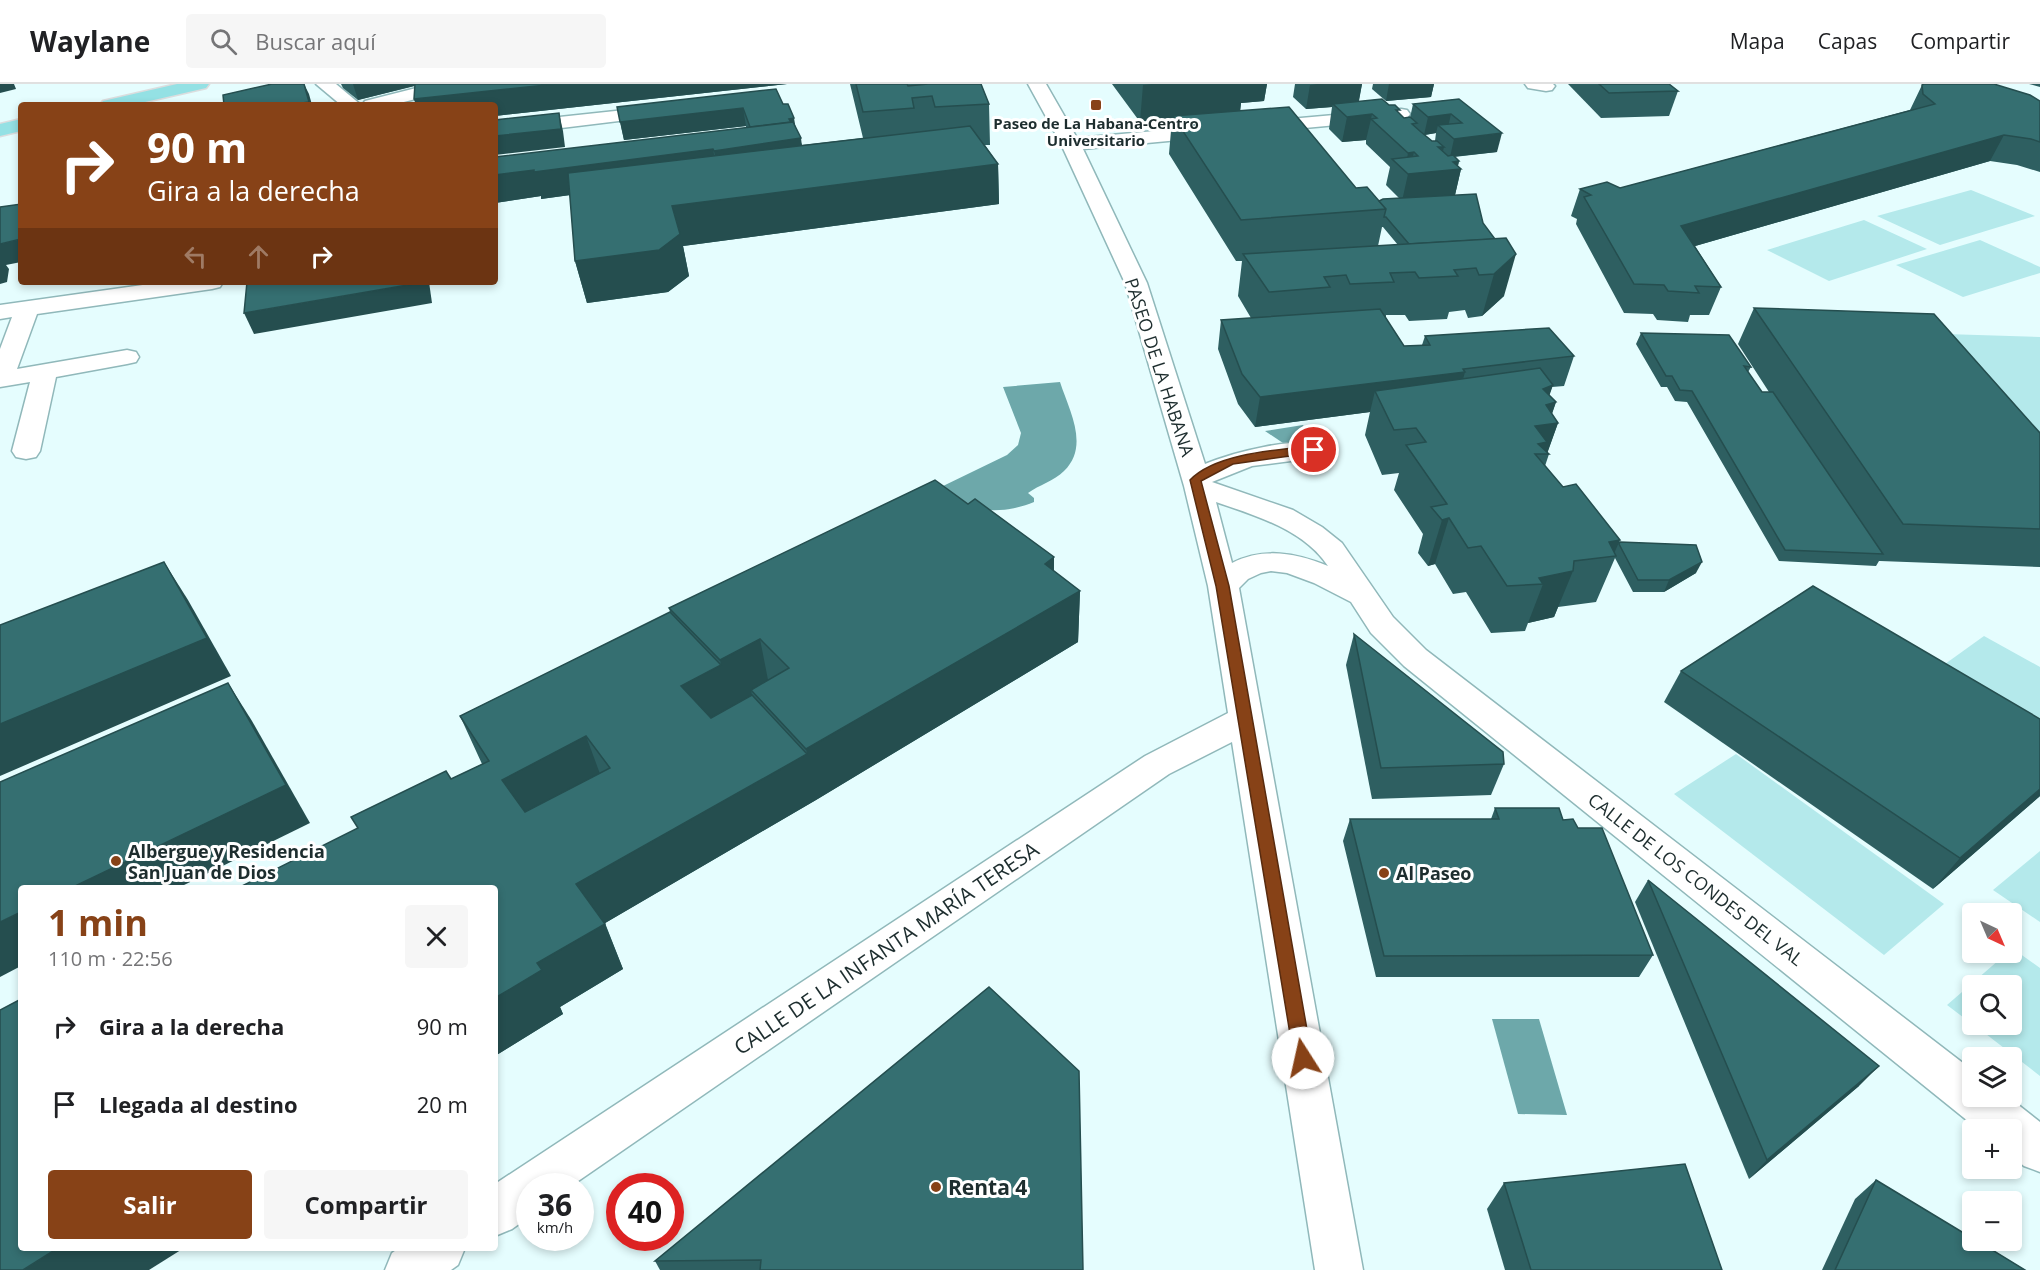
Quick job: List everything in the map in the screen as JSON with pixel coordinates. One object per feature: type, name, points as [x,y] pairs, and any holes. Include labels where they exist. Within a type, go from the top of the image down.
[{"type":"main road","points":[[122,102],[200,84]]},
{"type":"main road","points":[[0,130],[18,126]]},
{"type":"street","points":[[325,84],[348,102]]},
{"type":"street","points":[[383,102],[453,84]]},
{"type":"street","name":"PASEO DE LA HABANA","points":[[1037,84],[1071,144],[1136,283],[1197,483],[1223,586],[1339,1270]]},
{"type":"street","points":[[1071,144],[1394,115],[1365,96]]},
{"type":"street","points":[[498,130],[681,109]]},
{"type":"street","points":[[0,312],[191,285]]},
{"type":"street","points":[[27,308],[1,380],[127,357]]},
{"type":"street","points":[[26,451],[45,372]]},
{"type":"street","points":[[1197,483],[1229,462],[1266,454],[1314,450]]},
{"type":"street","name":"CALLE DE LOS CONDES DEL VAL","points":[[1197,483],[1283,516],[1312,533],[1332,550],[1382,625],[1415,658],[2040,1150]]},
{"type":"street","name":"CALLE DE LOS CONDES DEL VAL","points":[[1223,586],[1233,573],[1244,567],[1263,562],[1288,562],[1309,568],[1362,596]]},
{"type":"street","name":"CALLE DE LA INFANTA MARÍA TERESA","points":[[552,1173],[1157,765],[1246,719]]},
{"type":"street","name":"CALLE DE LA INFANTA MARÍA TERESA","points":[[498,1210],[516,1197]]},
{"type":"street","points":[[409,1270],[437,1251]]},
{"type":"shaded area","points":[[1971,190],[2035,216],[1940,245],[1877,216]]},
{"type":"shaded area","points":[[1864,220],[1927,249],[1829,281],[1767,250]]},
{"type":"shaded area","points":[[1980,240],[2040,267],[2040,273],[1963,297],[1896,265]]},
{"type":"shaded area","points":[[1913,333],[2040,337],[2040,483]]},
{"type":"shaded area","points":[[1060,382],[1075,428],[1076,450],[1072,461],[1064,471],[1056,478],[1028,493],[1034,498],[1034,502],[1017,508],[981,509],[964,504],[941,487],[1007,455],[1018,445],[1021,433],[1003,387]]},
{"type":"shaded area","points":[[1303,425],[1330,464],[1317,466],[1265,431]]},
{"type":"shaded area","points":[[1984,636],[2040,667],[2040,755],[1920,682]]},
{"type":"shaded area","points":[[1736,754],[1944,904],[1884,955],[1674,794]]},
{"type":"shaded area","points":[[2040,851],[2040,922],[2022,910],[2022,903],[2012,903],[1993,890]]},
{"type":"shaded area","points":[[2022,955],[2040,968],[2040,1076],[2022,1062],[2022,1047],[2003,1047],[1987,1035],[2022,1035],[2022,975],[1982,975],[1995,963],[2022,963]]},
{"type":"shaded area","points":[[1962,992],[1962,1016],[1947,1005]]},
{"type":"shaded area","points":[[1492,1019],[1539,1019],[1567,1115],[1518,1114]]},
{"type":"building","points":[[272,84],[304,84],[309,102],[224,102],[223,95]]},
{"type":"building","points":[[415,84],[556,84],[414,99]]},
{"type":"building","points":[[856,84],[907,84],[908,86],[981,84],[989,104],[935,107],[932,96],[912,98],[914,108],[863,112]]},
{"type":"building","points":[[1599,84],[1669,84],[1678,91],[1609,93]]},
{"type":"building","points":[[1994,84],[2030,95],[2040,101],[2040,142],[2004,135],[1681,226],[1721,287],[1695,286],[1699,293],[1668,291],[1664,285],[1634,284],[1584,197],[1591,195],[1580,189],[1607,182],[1620,188],[1935,104],[1923,94],[1922,85]]},
{"type":"building","points":[[776,89],[783,104],[788,104],[794,118],[789,119],[791,122],[750,127],[743,108],[620,122],[617,107]]},
{"type":"building","points":[[1382,99],[1389,105],[1395,105],[1400,110],[1396,110],[1404,118],[1410,117],[1417,123],[1412,124],[1432,141],[1437,141],[1444,147],[1438,147],[1448,156],[1453,155],[1459,161],[1453,162],[1461,169],[1408,174],[1392,159],[1418,156],[1414,152],[1408,153],[1371,119],[1377,118],[1372,114],[1347,117],[1333,104]]},
{"type":"building","points":[[1459,99],[1502,133],[1454,139],[1438,125],[1462,123],[1451,114],[1428,117],[1413,104]]},
{"type":"building","points":[[1289,107],[1356,188],[1367,187],[1386,209],[1241,220],[1173,116]]},
{"type":"building","points":[[559,113],[561,129],[498,136],[498,120]]},
{"type":"building","points":[[793,122],[801,138],[714,151],[713,149],[498,175],[498,157]]},
{"type":"building","points":[[970,126],[998,164],[672,206],[680,234],[659,250],[575,261],[568,173]]},
{"type":"building","points":[[1476,194],[1483,223],[1495,239],[1409,244],[1384,217],[1386,209],[1379,201],[1383,199]]},
{"type":"building","points":[[18,204],[18,240],[0,244],[0,207]]},
{"type":"building","points":[[1506,238],[1516,254],[1494,274],[1479,275],[1476,268],[1454,270],[1458,276],[1419,278],[1415,272],[1390,273],[1394,282],[1350,284],[1346,275],[1324,277],[1330,287],[1269,292],[1243,254]]},
{"type":"building","points":[[247,285],[407,285],[244,313]]},
{"type":"building","points":[[1754,308],[1934,314],[2040,433],[2040,529],[1903,524]]},
{"type":"building","points":[[1380,309],[1404,346],[1430,345],[1425,336],[1549,328],[1574,356],[1260,397],[1242,374],[1221,320]]},
{"type":"building","points":[[1641,333],[1729,335],[1751,367],[1744,366],[1762,392],[1773,392],[1883,554],[1785,550],[1692,391],[1680,390],[1672,376],[1666,376]]},
{"type":"building","points":[[1540,368],[1553,385],[1543,389],[1556,402],[1546,405],[1558,423],[1535,426],[1547,442],[1538,444],[1549,454],[1535,454],[1563,487],[1576,484],[1620,540],[1609,542],[1616,556],[1574,561],[1573,571],[1539,578],[1543,584],[1507,586],[1481,546],[1468,548],[1449,518],[1442,520],[1431,507],[1447,504],[1406,445],[1426,442],[1416,428],[1394,430],[1375,391]]},
{"type":"building","points":[[935,480],[968,504],[975,499],[1054,557],[1045,564],[1080,591],[806,749],[751,690],[789,668],[760,639],[720,660],[669,608]]},
{"type":"building","points":[[1620,542],[1696,545],[1702,562],[1669,580],[1638,580]]},
{"type":"building","points":[[164,562],[207,638],[0,724],[0,625]]},
{"type":"building","points":[[1813,586],[2040,719],[2040,789],[1960,858],[1681,671]]},
{"type":"building","points":[[670,612],[721,665],[681,686],[711,718],[752,695],[807,754],[576,884],[605,924],[537,963],[542,970],[498,996],[498,885],[244,885],[358,828],[351,817],[446,771],[451,779],[489,761],[460,716]],"holes":[[[586,736],[610,768],[525,812],[502,780]]]},
{"type":"building","points":[[1354,634],[1503,752],[1504,764],[1381,768]]},
{"type":"building","name":"Albergue y Residencia San Juan de Dios","points":[[228,683],[286,785],[77,885],[18,885],[18,913],[0,922],[0,782]]},
{"type":"building","points":[[1495,808],[1559,808],[1563,820],[1573,819],[1578,828],[1602,828],[1653,955],[1384,956],[1350,819],[1499,819]]},
{"type":"building","points":[[1648,880],[1879,1066],[1767,1160]]},
{"type":"building","name":"Renta 4","points":[[989,987],[1079,1071],[1083,1270],[760,1270],[761,1260],[655,1261],[667,1251],[684,1251],[684,1237]]},
{"type":"building","points":[[18,1001],[18,1251],[53,1251],[23,1270],[0,1270],[0,1010]]},
{"type":"building","points":[[1685,1164],[1722,1270],[1531,1270],[1504,1183]]},
{"type":"building","points":[[1876,1180],[1962,1232],[1962,1251],[1994,1251],[2025,1270],[1835,1270]]},
{"type":"place","name":"Paseo de La Habana-Centro Universitario","points":[[1096,105]]},
{"type":"place","name":"Albergue y Residencia San Juan de Dios","points":[[116,861]]},
{"type":"place","name":"Al Paseo","points":[[1384,873]]},
{"type":"place","name":"Renta 4","points":[[936,1187]]},
{"type":"route","points":[[1303,1058],[1223,586],[1195,480],[1229,462],[1266,454],[1314,450]]}]
